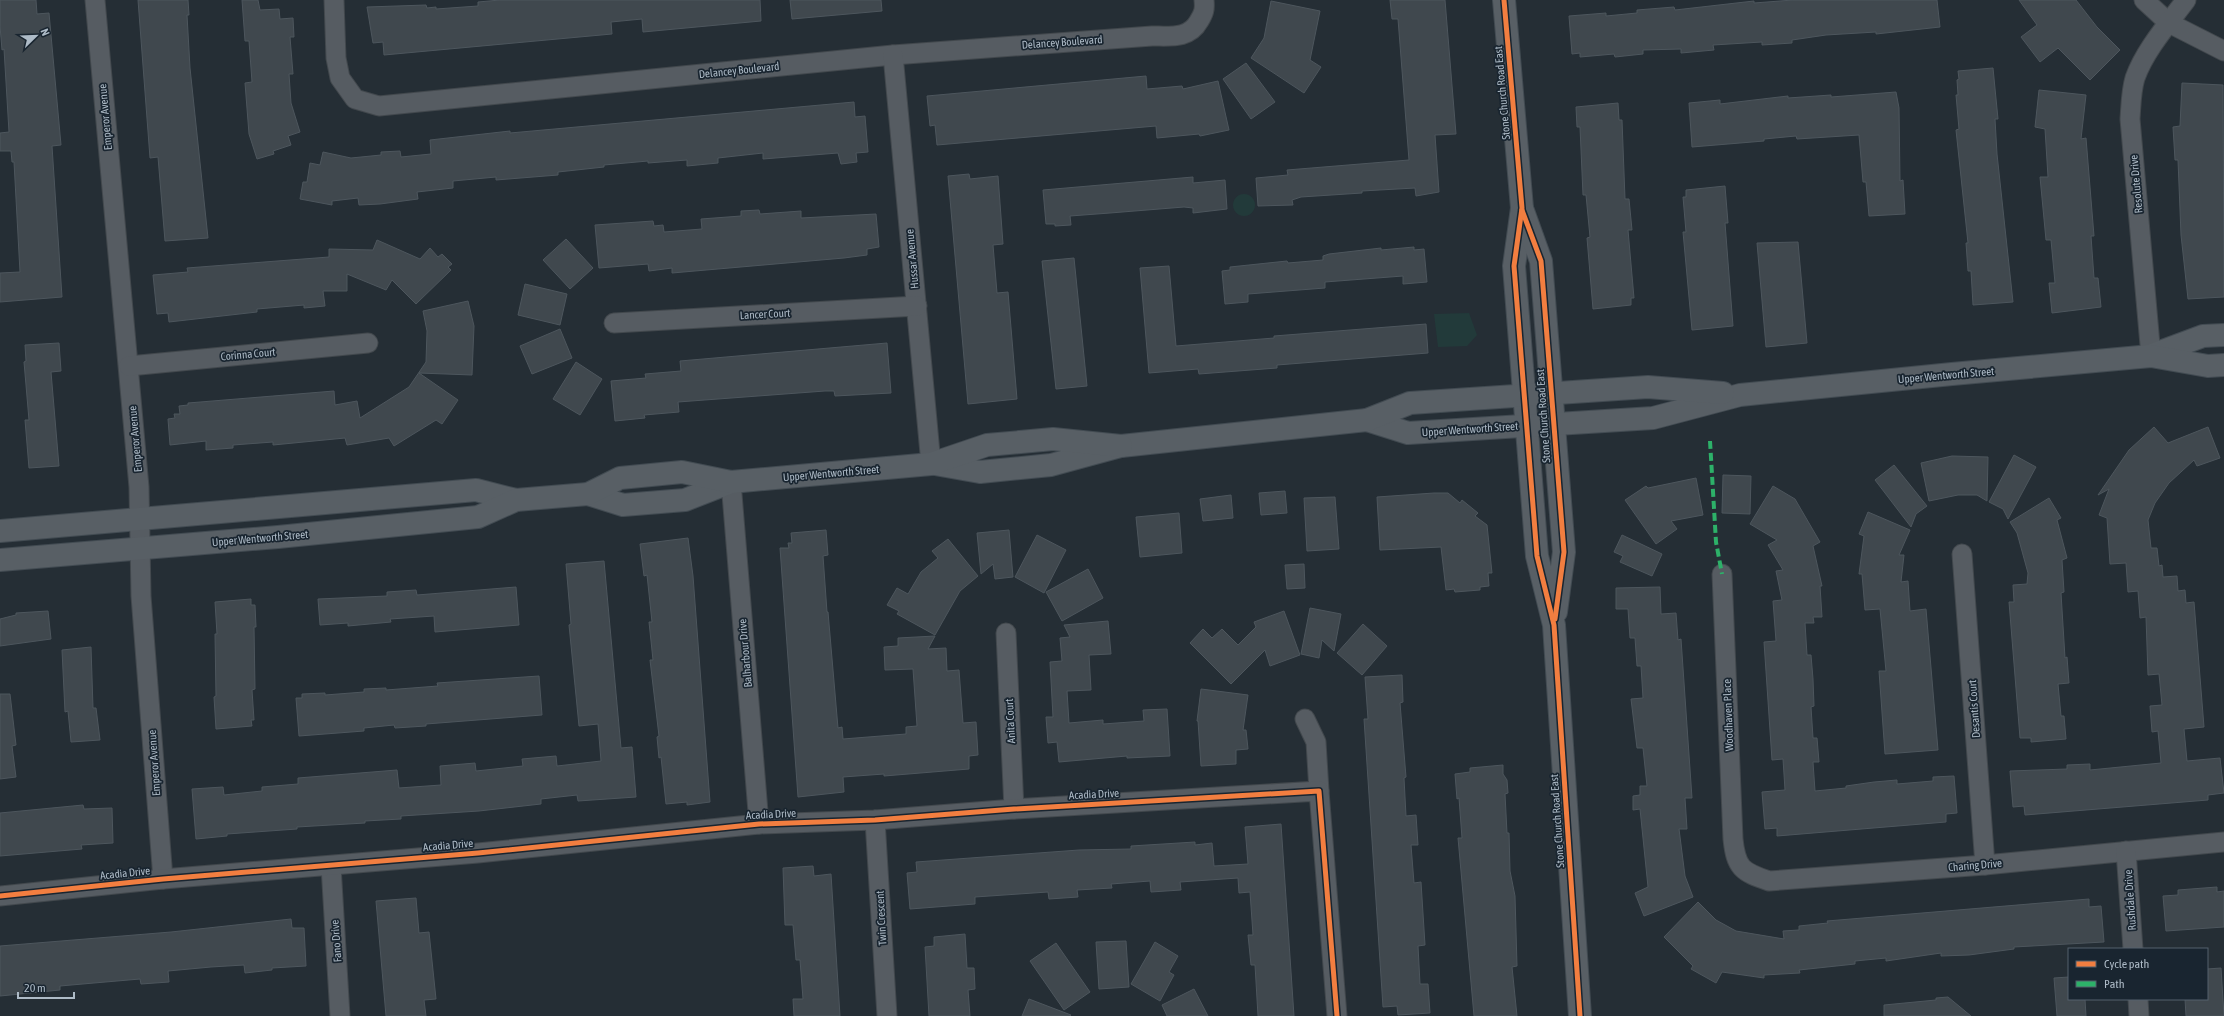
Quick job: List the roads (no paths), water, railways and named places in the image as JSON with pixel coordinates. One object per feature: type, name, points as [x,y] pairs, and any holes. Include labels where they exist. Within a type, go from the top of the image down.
[{"type":"main road","name":"Stone Church Road East","points":[[1504,0],[1522,208],[1514,266],[1537,556],[1554,625],[1580,1016]]},
{"type":"main road","name":"Stone Church Road East","points":[[1522,208],[1541,261],[1564,552],[1554,625]]},
{"type":"main road","name":"Upper Wentworth Street","points":[[2151,356],[2203,336],[2224,335]]},
{"type":"main road","name":"Upper Wentworth Street","points":[[1367,420],[1408,433],[1653,418],[1740,395],[2151,356],[2208,366],[2224,365]]},
{"type":"main road","name":"Upper Wentworth Street","points":[[0,531],[476,490],[516,500],[588,494],[623,505],[685,500],[731,482],[931,464],[980,472],[1051,465],[1121,446],[1367,420],[1410,403],[1648,387],[1740,395]]},
{"type":"main road","name":"Upper Wentworth Street","points":[[0,560],[478,517],[516,500]]},
{"type":"street","name":"Emperor Avenue","points":[[95,0],[129,366],[140,518],[141,596],[163,879]]},
{"type":"street","name":"Delancey Boulevard","points":[[334,0],[336,58],[340,78],[355,99],[379,106],[894,55],[1152,36],[1180,36],[1194,30],[1205,10],[1204,0]]},
{"type":"street","points":[[2144,0],[2169,23],[2224,51]]},
{"type":"street","name":"Resolute Drive","points":[[2151,356],[2130,119],[2134,80],[2142,62],[2186,0]]},
{"type":"street","name":"Hussar Avenue","points":[[894,55],[931,464]]},
{"type":"street","name":"Lancer Court","points":[[614,322],[917,306]]},
{"type":"street","name":"Corinna Court","points":[[129,366],[368,343]]},
{"type":"street","name":"Balharbour Drive","points":[[731,482],[759,824]]},
{"type":"street","name":"Desantis Court","points":[[1962,554],[1985,865]]},
{"type":"street","name":"Woodhaven Place","points":[[1722,574],[1735,856]]},
{"type":"street","name":"Anita Court","points":[[1006,633],[1014,809]]},
{"type":"street","points":[[1305,719],[1316,742],[1337,1016]]},
{"type":"street","name":"Acadia Drive","points":[[0,896],[163,879],[331,866],[759,824],[875,820],[1014,809],[1319,791]]},
{"type":"street","name":"Twin Crescent","points":[[875,820],[887,1016]]},
{"type":"street","name":"Charing Drive","points":[[1735,856],[1747,873],[1769,881],[1985,865],[2224,842]]},
{"type":"street","name":"Rushdale Drive","points":[[2126,851],[2134,948]]},
{"type":"street","name":"Fano Drive","points":[[331,866],[340,1016]]},
{"type":"street","points":[[2138,1000],[2139,1016]]}]
